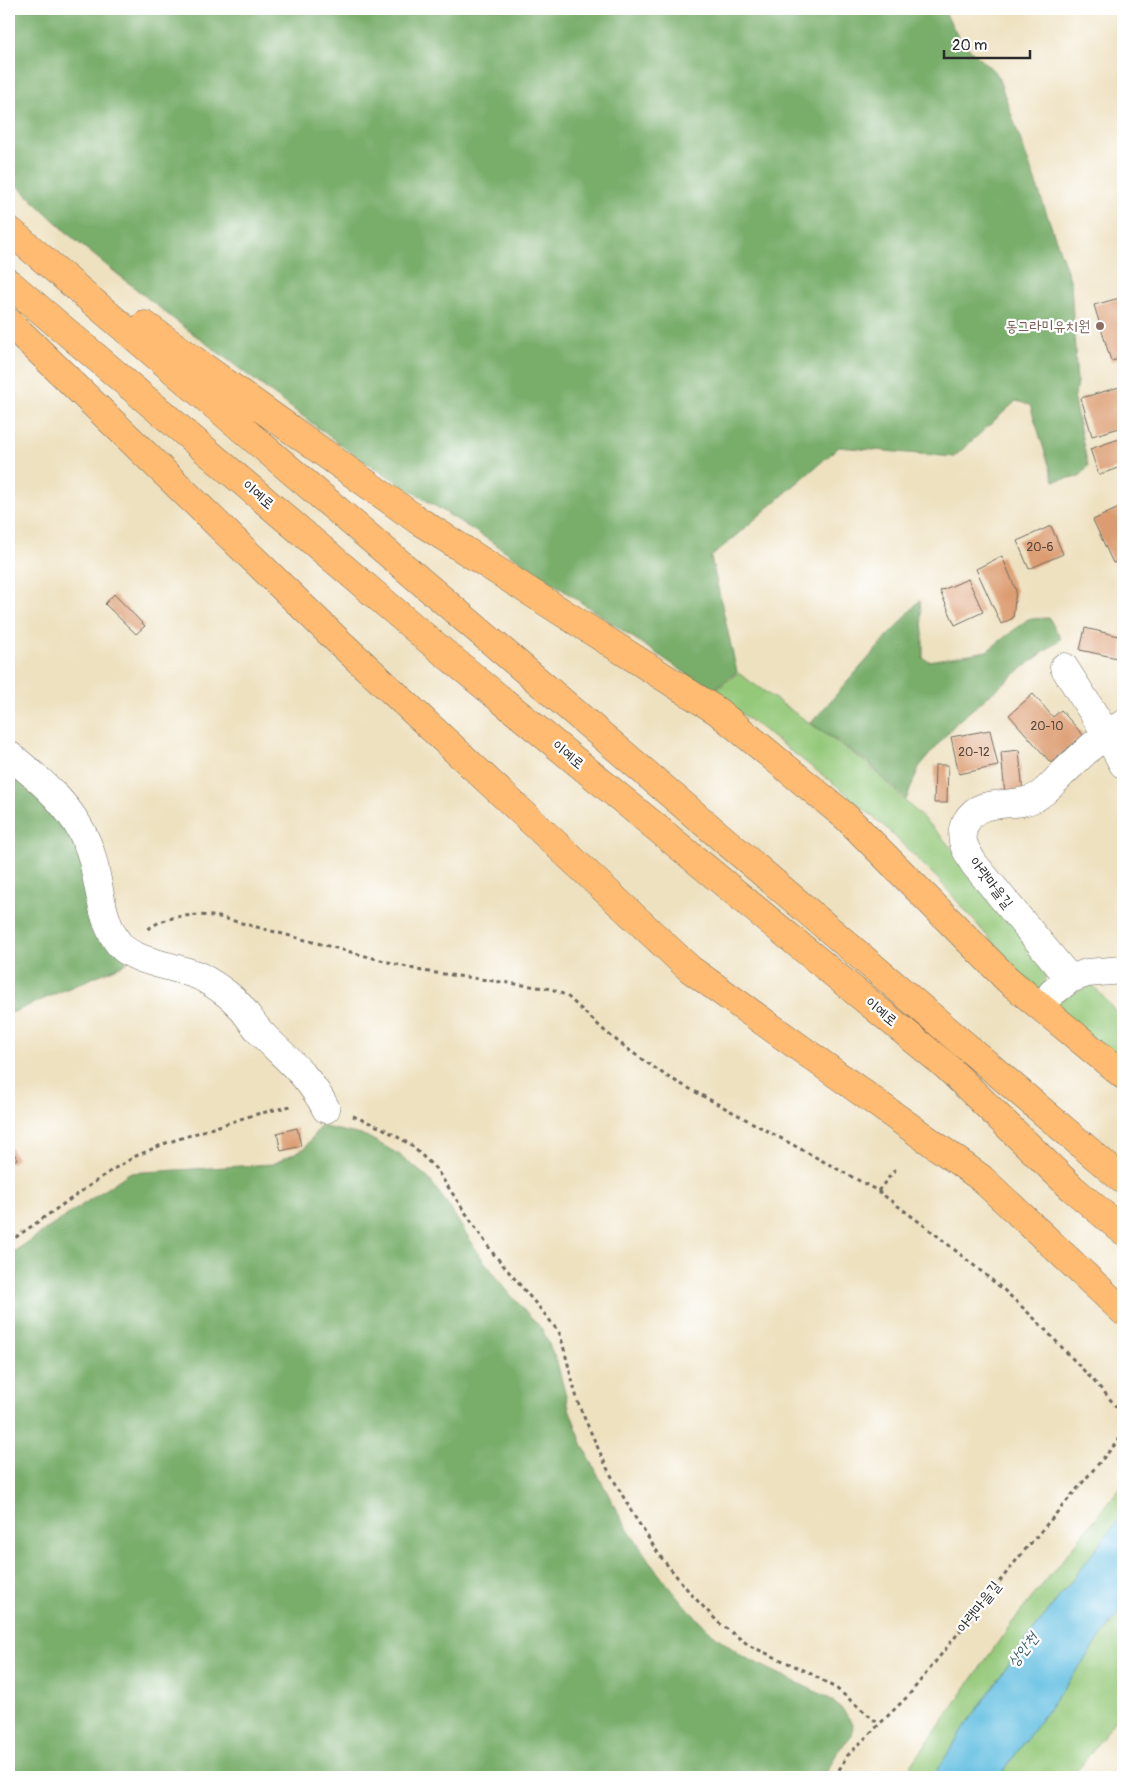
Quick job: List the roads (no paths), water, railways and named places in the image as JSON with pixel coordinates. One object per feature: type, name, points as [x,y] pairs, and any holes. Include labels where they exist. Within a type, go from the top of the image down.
[{"type":"highway","points":[[9,229],[419,521],[717,711],[846,817],[1008,980],[1123,1075]]},
{"type":"highway","name":"이예로","points":[[9,229],[1058,1122],[1123,1180]]},
{"type":"highway","name":"이예로","points":[[9,283],[425,637],[946,1066],[1072,1188],[1123,1231]]},
{"type":"highway","points":[[9,322],[336,639],[690,969],[981,1178],[1123,1311]]},
{"type":"street","points":[[1064,667],[1115,728],[1123,764]]},
{"type":"street","name":"아랫마을길","points":[[1115,728],[1037,797],[1012,804],[988,805],[972,813],[965,822],[962,841],[974,864],[1061,986],[1087,973],[1123,970]]},
{"type":"street","points":[[9,755],[65,806],[79,826],[89,848],[105,913],[111,930],[119,944],[129,953],[186,971],[204,979],[226,994],[238,1004],[259,1030],[307,1078],[326,1109]]},
{"type":"water","name":"상안천","points":[[1123,1514],[1123,1609],[999,1777],[933,1777],[960,1734],[1026,1640]]},
{"type":"place","name":"동그라미유치원","points":[[1100,326]]}]
